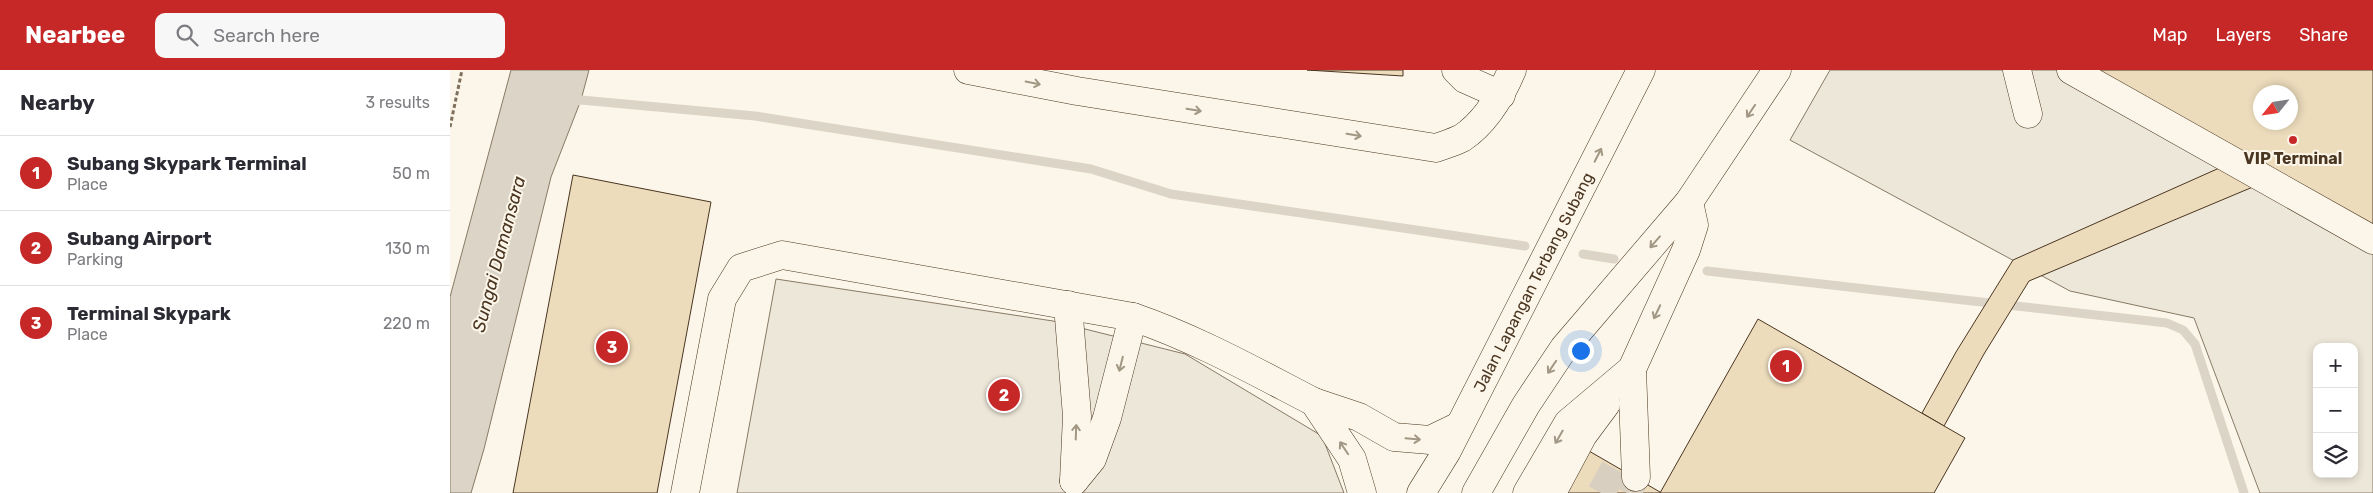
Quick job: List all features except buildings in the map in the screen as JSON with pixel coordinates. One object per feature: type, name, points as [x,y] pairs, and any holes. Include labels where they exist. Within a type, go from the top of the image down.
[{"type":"main road","points":[[968,70],[1077,91],[1436,148],[1461,138],[1480,123],[1501,95],[1512,70]]},
{"type":"main road","points":[[1456,70],[1465,79],[1501,95]]},
{"type":"main road","name":"Jalan Lapangan Terbang Subang","points":[[1422,493],[1459,426],[1642,70]]},
{"type":"main road","points":[[1476,493],[1526,405],[1564,348],[1689,202],[1778,70]]},
{"type":"main road","points":[[2018,70],[2028,114]]},
{"type":"main road","points":[[2071,70],[2373,240]]},
{"type":"main road","points":[[1552,493],[1584,435],[1632,369],[1686,250],[1694,225],[1689,202]]},
{"type":"main road","points":[[685,493],[722,299],[741,268],[782,255],[1133,317],[1169,329],[1222,353],[1314,402],[1358,417],[1394,437],[1430,440],[1459,426]]},
{"type":"main road","points":[[1068,306],[1077,416],[1074,481],[1092,459],[1107,418],[1133,317]]},
{"type":"main road","points":[[1626,472],[1632,369]]},
{"type":"main road","points":[[1527,493],[1568,423],[1632,369]]},
{"type":"main road","points":[[1314,402],[1352,459],[1362,493]]},
{"type":"path","points":[[450,127],[462,70]]},
{"type":"shaded area","points":[[1830,70],[2078,70],[2373,238],[2373,493],[2260,493],[2194,318],[2070,291],[1790,140]]},
{"type":"shaded area","points":[[776,279],[1053,321],[1185,354],[1322,436],[1344,493],[737,493]]},
{"type":"water","name":"Sungai Damansara","points":[[511,70],[589,70],[581,100],[551,177],[484,449],[471,493],[450,493],[450,297]]},
{"type":"waterway","points":[[571,102],[581,100],[755,116],[1091,169],[1171,194],[1525,246]]},
{"type":"waterway","points":[[1583,254],[1614,259]]},
{"type":"waterway","points":[[1707,271],[2167,323],[2183,330],[2195,344],[2244,493]]},
{"type":"tunnel","points":[[1601,493],[1616,466]]},
{"type":"tunnel","points":[[1627,493],[1636,477]]},
{"type":"place","name":"VIP Terminal","points":[[2293,140]]},
{"type":"place","name":"Terminal Skypark","points":[[612,347]]},
{"type":"place","name":"Subang Skypark Terminal","points":[[1786,366]]},
{"type":"place","name":"Subang Airport","points":[[1004,395]]}]
